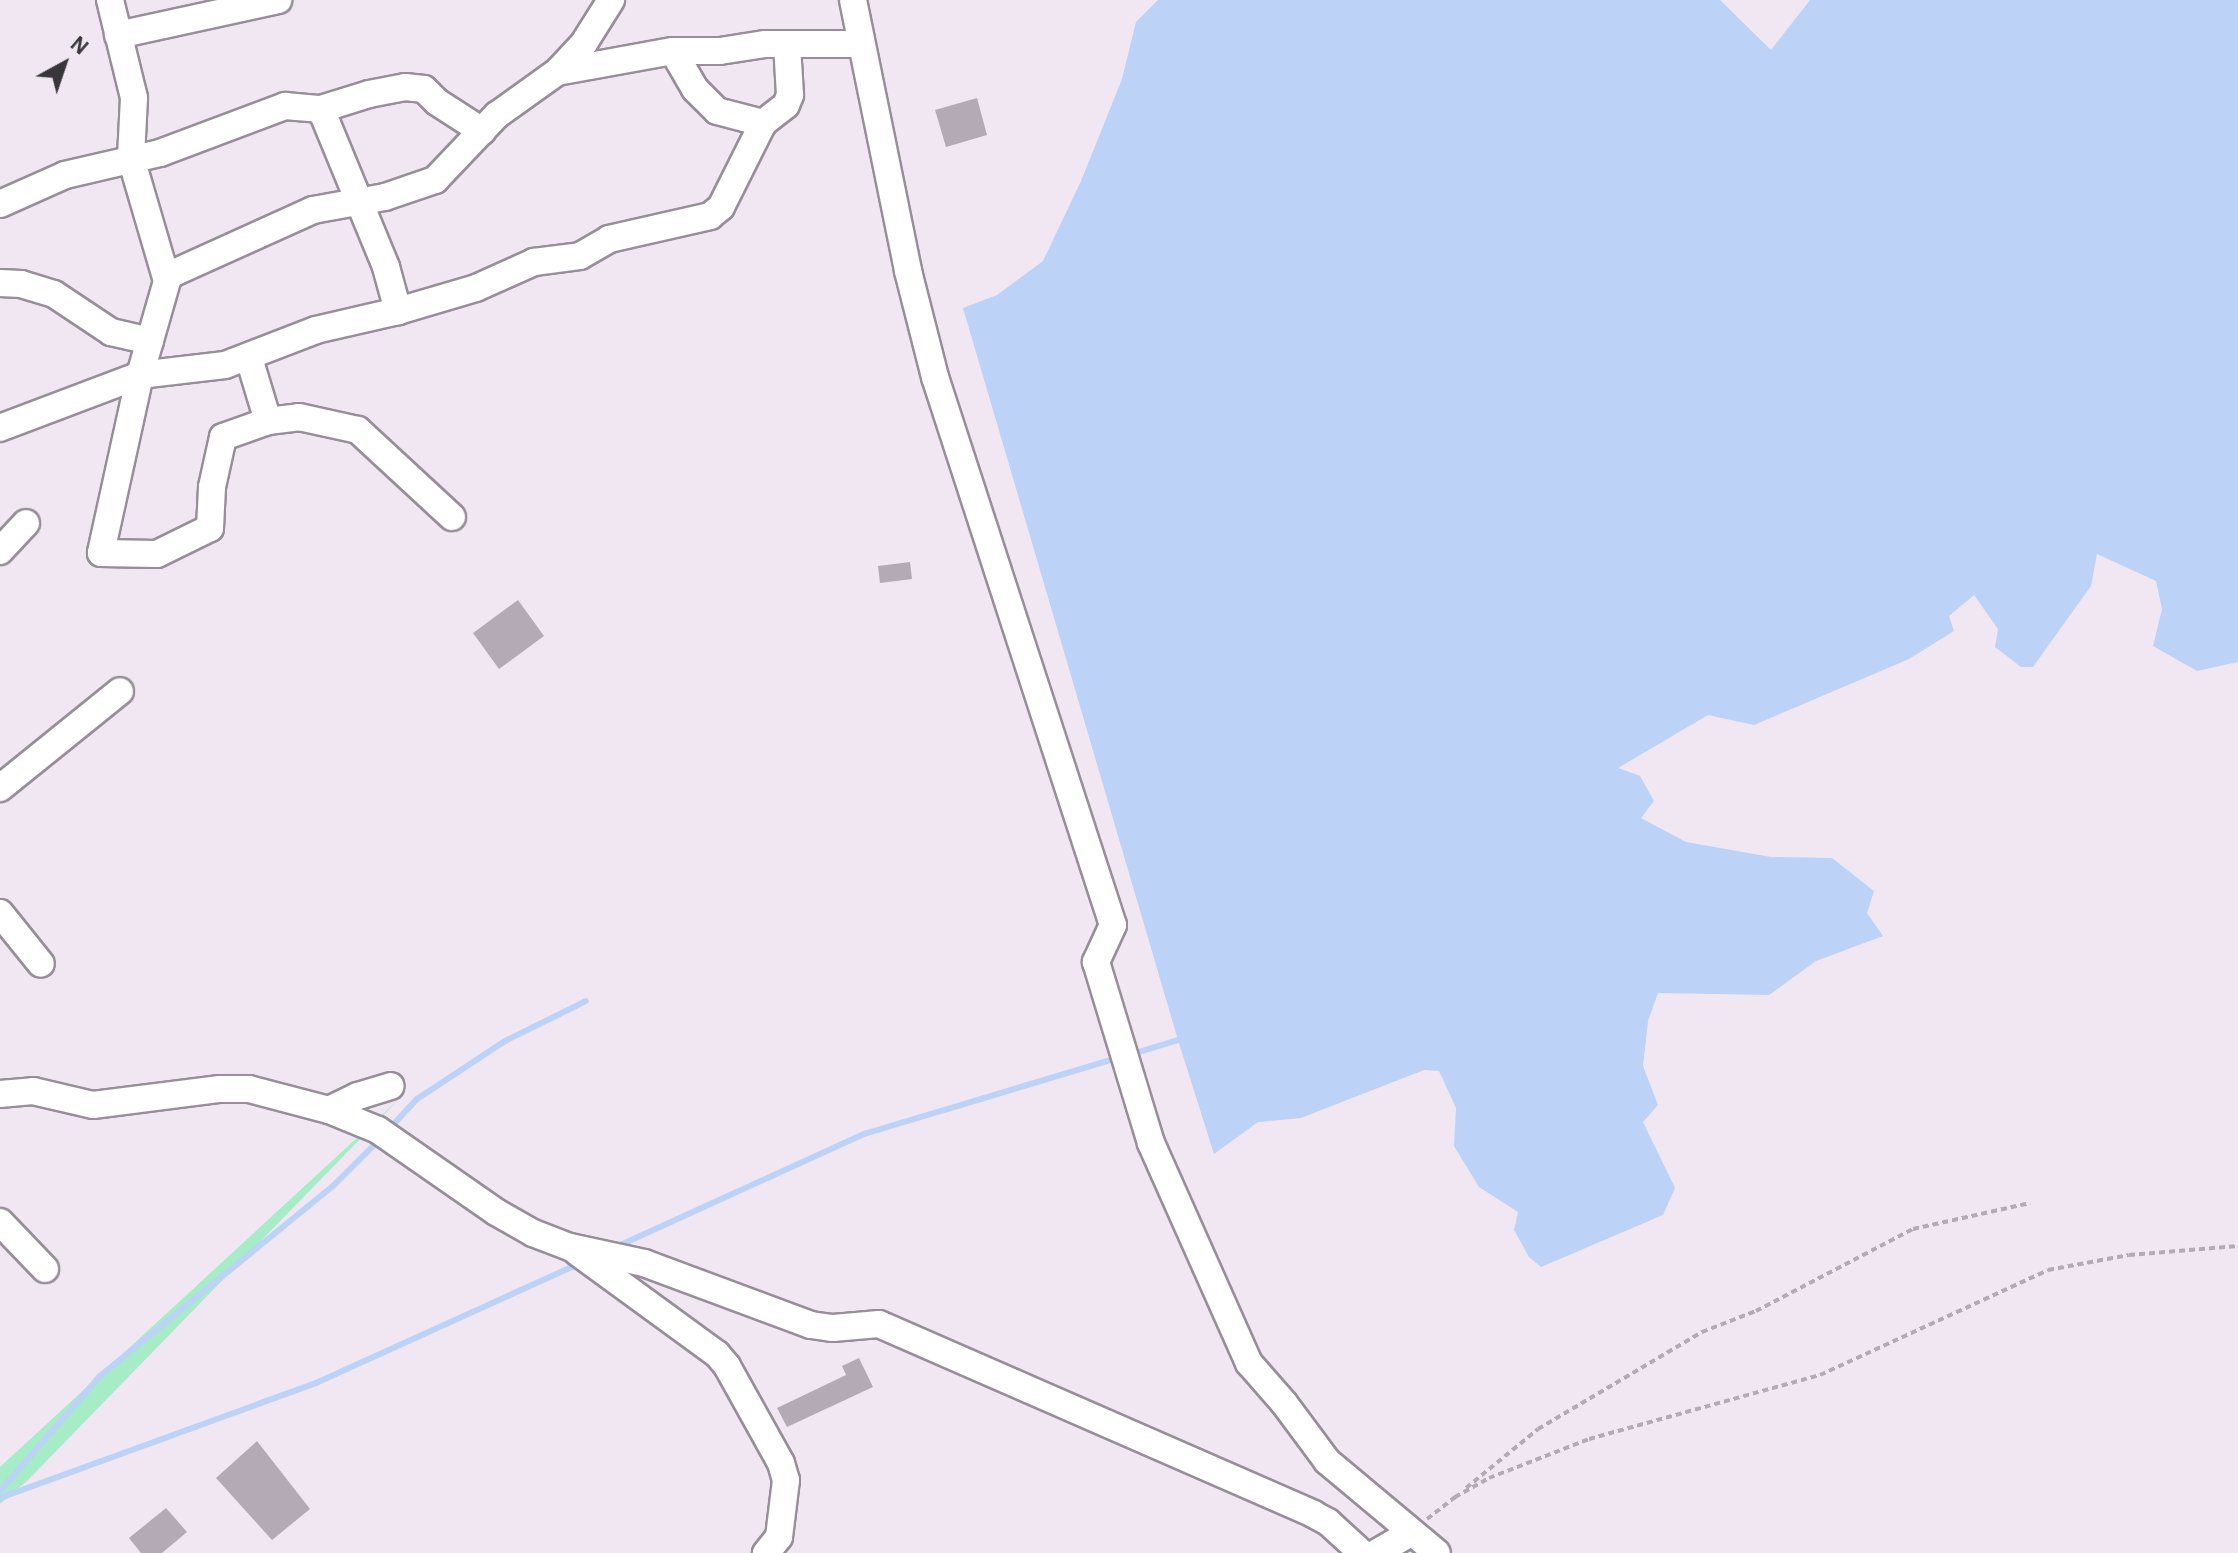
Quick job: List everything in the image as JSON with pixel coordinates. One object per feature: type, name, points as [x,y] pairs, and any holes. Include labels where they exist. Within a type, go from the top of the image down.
[{"type":"street","points":[[110,0],[134,98],[131,158],[167,276],[140,375],[101,553],[157,554],[210,528],[212,487],[223,437],[268,421],[299,417],[358,430],[452,517]]},
{"type":"street","points":[[118,35],[278,0]]},
{"type":"street","points":[[167,276],[313,210],[410,190],[435,180],[497,115],[557,72],[584,43],[611,0]]},
{"type":"street","points":[[853,0],[908,271],[935,377],[1113,925],[1096,962],[1151,1143],[1249,1363],[1284,1403],[1327,1461],[1437,1553]]},
{"type":"street","points":[[557,72],[673,51],[787,44],[861,44]]},
{"type":"street","points":[[0,428],[140,375],[211,368],[249,358],[316,330],[398,311],[476,288],[534,262],[580,256],[609,239],[710,216],[721,207],[763,123],[786,105],[790,95],[787,44]]},
{"type":"street","points":[[673,51],[695,89],[717,111],[763,123]]},
{"type":"street","points":[[0,204],[65,175],[160,153],[285,106],[321,109],[405,87],[424,89],[437,102],[482,131]]},
{"type":"street","points":[[321,109],[386,267],[398,311]]},
{"type":"street","points":[[0,283],[21,284],[54,294],[111,332],[150,341]]},
{"type":"street","points":[[249,358],[268,421]]},
{"type":"street","points":[[0,551],[26,523]]},
{"type":"street","points":[[0,788],[120,691]]},
{"type":"street","points":[[3,922],[41,964]]},
{"type":"street","points":[[329,1110],[358,1096],[391,1086]]},
{"type":"street","points":[[0,1094],[33,1091],[93,1105],[220,1089],[249,1089],[329,1110],[378,1130],[518,1225],[570,1247],[644,1263],[811,1325],[833,1328],[879,1324],[1313,1514],[1328,1522],[1362,1553]]},
{"type":"street","points":[[0,1222],[45,1269]]},
{"type":"street","points":[[570,1247],[717,1354],[727,1366],[781,1463],[786,1480],[779,1537],[766,1553]]},
{"type":"street","points":[[1376,1553],[1410,1533]]},
{"type":"path","points":[[1410,1533],[1538,1429],[1702,1332],[1756,1311],[1913,1229],[2030,1203]]},
{"type":"path","points":[[1455,1497],[1489,1478],[1589,1439],[1820,1375],[2048,1270],[2129,1255],[2238,1246]]},
{"type":"green space","points":[[398,1100],[28,1480],[0,1504],[0,1467]]},
{"type":"water","points":[[1158,0],[1720,0],[1771,50],[1810,0],[2238,0],[2238,662],[2197,671],[2153,646],[2162,609],[2156,581],[2097,554],[2091,586],[2033,667],[2021,667],[1995,647],[1998,629],[1974,595],[1949,616],[1954,631],[1909,659],[1754,725],[1708,715],[1618,768],[1640,776],[1654,801],[1641,818],[1686,842],[1771,857],[1832,858],[1874,891],[1867,913],[1883,936],[1816,961],[1769,995],[1658,993],[1648,1021],[1643,1066],[1658,1105],[1643,1122],[1675,1188],[1663,1215],[1541,1267],[1529,1257],[1514,1230],[1518,1212],[1479,1187],[1454,1146],[1456,1108],[1439,1071],[1424,1070],[1301,1118],[1258,1122],[1214,1154],[1178,1040],[963,308],[997,295],[1043,261],[1081,181],[1122,79],[1136,22]]},
{"type":"building","points":[[977,98],[987,135],[946,147],[935,110]]},
{"type":"building","points":[[910,562],[912,579],[880,583],[878,566]]},
{"type":"building","points":[[518,600],[544,636],[499,669],[473,633]]},
{"type":"building","points":[[859,1358],[873,1387],[787,1427],[777,1408],[846,1375],[842,1366]]},
{"type":"building","points":[[257,1441],[310,1509],[272,1540],[216,1478]]},
{"type":"building","points":[[166,1508],[187,1532],[162,1553],[141,1553],[129,1538]]},
{"type":"waterway","points":[[389,1129],[417,1099],[505,1041],[586,1001]]},
{"type":"waterway","points":[[1132,1054],[1178,1040]]},
{"type":"waterway","points":[[616,1247],[864,1134],[1117,1058]]},
{"type":"waterway","points":[[0,1491],[100,1376],[333,1186],[379,1140]]},
{"type":"waterway","points":[[0,1498],[316,1383],[580,1263]]}]
